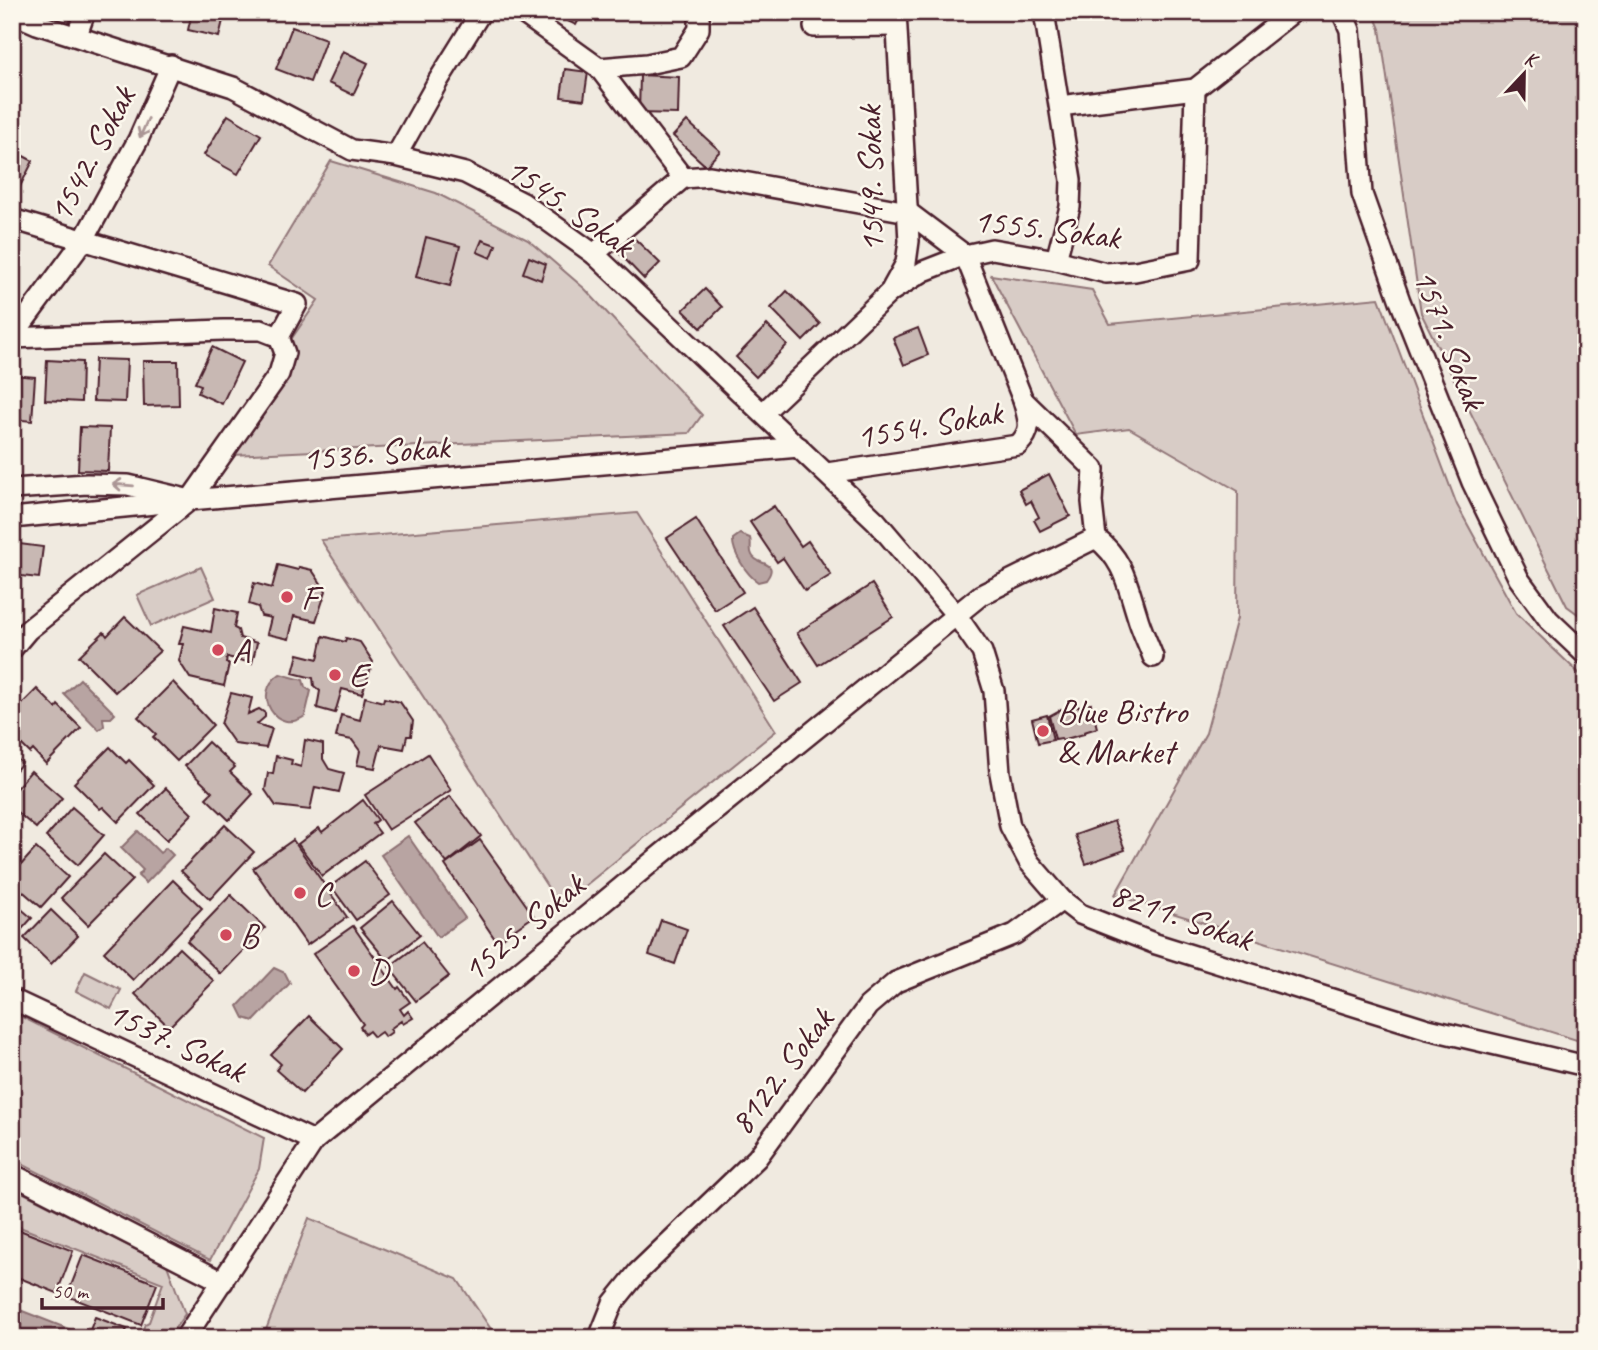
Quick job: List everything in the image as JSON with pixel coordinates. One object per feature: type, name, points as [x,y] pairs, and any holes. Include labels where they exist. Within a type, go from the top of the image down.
[{"type":"street","points":[[77,36],[85,12]]},
{"type":"street","points":[[521,12],[599,68],[683,178]]},
{"type":"street","points":[[599,68],[647,64],[681,57],[699,29],[699,12]]},
{"type":"street","points":[[1044,12],[1071,180],[1070,208],[1056,260]]},
{"type":"street","points":[[1060,106],[1195,89],[1293,12]]},
{"type":"street","name":"1571. Sokak","points":[[1342,12],[1350,30],[1362,194],[1400,301],[1472,482],[1519,579],[1549,621],[1586,655]]},
{"type":"street","points":[[12,13],[37,24]]},
{"type":"street","points":[[396,156],[480,13]]},
{"type":"street","points":[[814,27],[896,19]]},
{"type":"street","name":"1549. Sokak","points":[[764,412],[890,292],[906,262],[909,240],[908,212],[896,19]]},
{"type":"street","points":[[12,20],[37,24]]},
{"type":"street","name":"1545. Sokak","points":[[37,24],[233,87],[352,150],[396,156],[466,173],[523,203],[594,254],[764,412],[876,521],[957,617]]},
{"type":"street","name":"1542. Sokak","points":[[12,338],[83,240],[138,139],[171,65]]},
{"type":"street","name":"1555. Sokak","points":[[908,212],[965,255],[992,249],[1056,260],[1106,273],[1135,271],[1190,260],[1195,89]]},
{"type":"street","points":[[594,254],[683,178],[710,176],[908,212]]},
{"type":"street","points":[[12,219],[297,304],[279,337]]},
{"type":"street","points":[[890,292],[924,271],[965,255],[1023,400],[1094,469],[1092,502],[1097,538],[1111,552],[1124,572],[1137,617],[1153,657]]},
{"type":"street","points":[[12,338],[261,330],[279,337],[285,353],[279,374],[190,500],[28,630],[12,649]]},
{"type":"street","name":"1554. Sokak","points":[[827,473],[1018,444],[1027,436],[1029,423],[1023,400]]},
{"type":"street","name":"1536. Sokak","points":[[12,518],[799,447]]},
{"type":"street","points":[[12,489],[87,484],[128,485],[190,500]]},
{"type":"street","name":"1525. Sokak","points":[[186,1338],[314,1141],[981,595],[1097,538]]},
{"type":"street","name":"8211. Sokak","points":[[957,617],[982,652],[994,691],[1000,773],[1010,826],[1029,862],[1062,900],[1080,914],[1169,948],[1428,1029],[1586,1066]]},
{"type":"street","name":"8122. Sokak","points":[[599,1338],[613,1303],[638,1272],[757,1158],[868,1006],[897,982],[1015,934],[1062,900]]},
{"type":"street","name":"1537. Sokak","points":[[12,999],[314,1141]]},
{"type":"street","points":[[12,1174],[223,1282]]},
{"type":"shaded area","points":[[1373,12],[1586,12],[1586,620],[1567,606],[1421,313],[1380,29]]},
{"type":"shaded area","points":[[331,161],[436,193],[528,240],[585,289],[702,415],[689,433],[233,455],[238,417],[318,300],[268,266]]},
{"type":"shaded area","points":[[991,275],[1092,290],[1110,324],[1379,298],[1457,505],[1516,613],[1586,680],[1586,1043],[1115,895],[1206,733],[1237,618],[1238,491],[1129,428],[1076,435]]},
{"type":"shaded area","points":[[637,513],[776,731],[560,906],[321,540]]},
{"type":"shaded area","points":[[740,534],[750,538],[754,558],[771,569],[766,580],[758,582],[741,563],[733,544],[733,539]]},
{"type":"shaded area","points":[[201,567],[215,598],[151,626],[137,595]]},
{"type":"shaded area","points":[[280,674],[303,680],[305,687],[311,691],[305,716],[295,721],[285,721],[277,717],[267,701],[271,682]]},
{"type":"shaded area","points":[[80,679],[115,714],[111,718],[103,718],[104,726],[99,730],[64,694]]},
{"type":"shaded area","points":[[138,831],[160,853],[166,848],[173,855],[146,883],[138,876],[143,870],[121,848]]},
{"type":"shaded area","points":[[408,836],[465,918],[438,937],[381,855]]},
{"type":"shaded area","points":[[274,968],[285,973],[290,983],[254,1021],[244,1018],[238,1006]]},
{"type":"shaded area","points":[[85,972],[121,990],[111,1009],[76,991]]},
{"type":"shaded area","points":[[12,1012],[264,1138],[259,1169],[210,1260],[12,1159]]},
{"type":"shaded area","points":[[12,1187],[167,1265],[185,1314],[168,1338],[140,1337],[145,1324],[149,1322],[163,1283],[12,1224]]},
{"type":"shaded area","points":[[309,1218],[457,1279],[497,1338],[269,1338],[264,1335]]},
{"type":"shaded area","points":[[12,1307],[79,1333],[77,1338],[37,1338],[12,1328]]},
{"type":"building","points":[[192,12],[225,12],[219,37],[188,30]]},
{"type":"building","points":[[549,12],[583,12],[576,25]]},
{"type":"building","points":[[292,27],[326,39],[310,82],[276,69]]},
{"type":"building","points":[[343,51],[368,63],[353,95],[328,83]]},
{"type":"building","points":[[565,69],[588,72],[584,100],[561,97]]},
{"type":"building","points":[[640,75],[679,77],[678,114],[639,113]]},
{"type":"building","points":[[228,115],[261,135],[238,174],[204,155]]},
{"type":"building","points":[[687,121],[720,151],[706,166],[673,136]]},
{"type":"building","points":[[12,150],[33,161],[12,202]]},
{"type":"building","points":[[426,237],[460,246],[450,286],[416,277]]},
{"type":"building","points":[[635,239],[660,263],[644,279],[620,254]]},
{"type":"building","points":[[482,240],[496,245],[491,258],[477,252]]},
{"type":"building","points":[[529,257],[546,264],[541,280],[523,273]]},
{"type":"building","points":[[705,289],[722,307],[701,328],[683,310]]},
{"type":"building","points":[[787,291],[820,324],[803,341],[771,308]]},
{"type":"building","points":[[767,325],[787,345],[756,377],[736,357]]},
{"type":"building","points":[[918,328],[928,355],[904,365],[893,338]]},
{"type":"building","points":[[212,347],[242,362],[222,404],[198,393],[201,385],[195,383]]},
{"type":"building","points":[[95,359],[127,360],[125,402],[93,401]]},
{"type":"building","points":[[47,360],[82,362],[81,402],[45,400]]},
{"type":"building","points":[[143,361],[178,361],[179,405],[144,406]]},
{"type":"building","points":[[12,375],[35,377],[32,421],[12,419]]},
{"type":"building","points":[[80,427],[110,428],[108,471],[78,470]]},
{"type":"building","points":[[1049,474],[1070,516],[1040,531],[1034,520],[1039,517],[1031,501],[1026,504],[1019,490]]},
{"type":"building","points":[[774,506],[801,546],[808,541],[831,575],[805,591],[783,558],[777,562],[750,522]]},
{"type":"building","points":[[696,519],[743,592],[715,610],[667,538]]},
{"type":"building","points":[[12,543],[43,547],[39,578],[12,575]]},
{"type":"building","name":"F","points":[[278,565],[312,570],[326,591],[316,621],[294,616],[289,639],[267,634],[271,618],[261,616],[258,607],[249,604],[254,583],[272,588]]},
{"type":"building","points":[[872,584],[893,617],[818,665],[797,633]]},
{"type":"building","points":[[753,607],[802,683],[774,701],[724,626]]},
{"type":"building","name":"A","points":[[215,608],[237,613],[234,628],[238,630],[240,638],[257,643],[252,663],[227,657],[226,663],[229,664],[224,686],[190,678],[179,661],[183,644],[179,644],[184,626],[211,632]]},
{"type":"building","name":"A","points":[[125,617],[160,651],[115,692],[79,656],[104,632],[107,636]]},
{"type":"building","name":"E","points":[[323,636],[345,642],[346,638],[360,642],[373,662],[362,694],[342,689],[335,713],[317,708],[320,691],[314,686],[313,678],[293,673],[298,654],[318,659]]},
{"type":"building","points":[[173,682],[213,725],[177,761],[153,737],[156,734],[138,717]]},
{"type":"building","points":[[37,689],[81,728],[46,764],[33,750],[30,753],[12,735],[12,714]]},
{"type":"building","points":[[231,693],[252,698],[248,714],[259,709],[265,713],[265,717],[257,724],[272,729],[266,748],[235,744],[221,724]]},
{"type":"building","points":[[365,697],[383,702],[384,698],[400,702],[413,721],[411,736],[407,736],[404,749],[381,745],[375,768],[357,765],[360,751],[352,740],[336,737],[341,715],[360,720]]},
{"type":"building","points":[[1091,704],[1097,728],[1062,740],[1055,739],[1049,716],[1060,710]]},
{"type":"building","points":[[1047,715],[1053,740],[1038,743],[1032,719]]},
{"type":"building","name":"C","points":[[305,740],[323,744],[323,759],[329,769],[344,773],[339,792],[315,787],[310,810],[276,806],[265,790],[268,773],[273,774],[276,756],[292,760],[291,764],[301,767]]},
{"type":"building","points":[[208,742],[235,767],[230,772],[253,794],[229,820],[206,798],[212,792],[185,766]]},
{"type":"building","points":[[110,747],[126,763],[129,760],[154,785],[118,822],[103,807],[100,809],[74,783]]},
{"type":"building","points":[[428,754],[451,790],[388,830],[365,795]]},
{"type":"building","points":[[12,755],[22,763],[12,775]]},
{"type":"building","points":[[31,771],[62,798],[36,828],[12,808],[12,793]]},
{"type":"building","points":[[166,788],[192,814],[167,840],[140,814]]},
{"type":"building","points":[[450,796],[481,836],[447,863],[415,823]]},
{"type":"building","points":[[363,800],[378,820],[373,824],[380,833],[322,876],[298,844],[319,828],[322,832]]},
{"type":"building","points":[[72,807],[104,835],[78,865],[46,837]]},
{"type":"building","points":[[1114,821],[1125,850],[1086,864],[1075,835]]},
{"type":"building","points":[[225,825],[254,852],[210,899],[181,871]]},
{"type":"building","name":"C","points":[[293,840],[347,917],[307,945],[253,868]]},
{"type":"building","points":[[480,840],[534,916],[497,942],[445,865]]},
{"type":"building","points":[[36,848],[68,877],[41,907],[12,882],[12,875]]},
{"type":"building","points":[[104,854],[132,880],[88,925],[61,898]]},
{"type":"building","points":[[365,861],[390,895],[356,920],[331,886]]},
{"type":"building","points":[[173,880],[202,908],[133,980],[104,952]]},
{"type":"building","name":"B","points":[[231,895],[265,928],[221,974],[187,941]]},
{"type":"building","points":[[12,901],[32,918],[12,940]]},
{"type":"building","points":[[393,901],[420,935],[387,961],[360,928]]},
{"type":"building","points":[[51,910],[78,936],[51,964],[24,938]]},
{"type":"building","points":[[661,920],[687,929],[675,964],[649,955]]},
{"type":"building","name":"D","points":[[353,926],[397,989],[399,987],[410,1002],[400,1009],[404,1015],[408,1011],[413,1018],[403,1024],[401,1021],[390,1029],[392,1032],[385,1037],[381,1032],[374,1037],[369,1031],[365,1034],[360,1027],[363,1024],[313,954]]},
{"type":"building","points":[[422,942],[449,976],[416,1001],[389,967]]},
{"type":"building","points":[[179,948],[214,981],[169,1027],[135,994]]},
{"type":"building","points":[[309,1016],[343,1049],[302,1093],[276,1070],[281,1064],[271,1055]]},
{"type":"building","points":[[12,1227],[73,1251],[57,1293],[12,1275]]},
{"type":"building","points":[[83,1255],[157,1284],[141,1325],[67,1296]]},
{"type":"building","points":[[95,1317],[127,1329],[123,1338],[87,1338]]},
{"type":"place","name":"F","points":[[287,597]]},
{"type":"place","name":"A","points":[[218,650]]},
{"type":"place","name":"E","points":[[335,675]]},
{"type":"place","name":"Blue Bistro & Market","points":[[1043,731]]},
{"type":"place","name":"C","points":[[300,893]]},
{"type":"place","name":"B","points":[[226,935]]},
{"type":"place","name":"D","points":[[354,971]]}]
